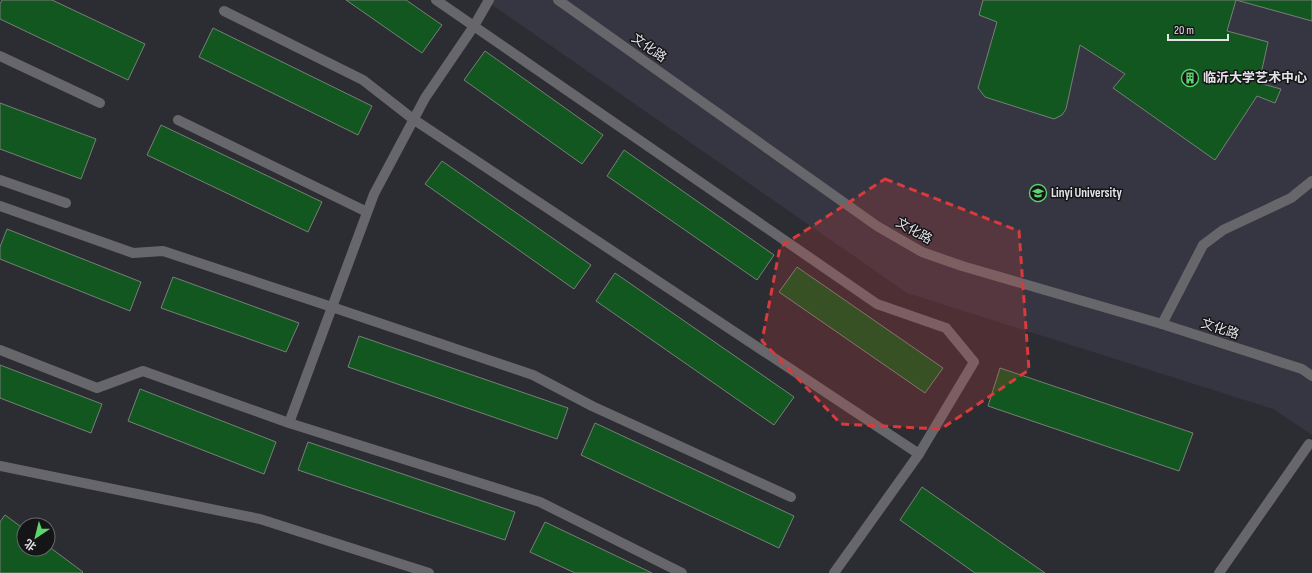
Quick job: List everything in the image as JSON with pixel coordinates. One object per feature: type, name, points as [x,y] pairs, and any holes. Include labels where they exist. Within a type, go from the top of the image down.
[{"type":"street","points":[[436,0],[878,304],[946,328],[974,362],[919,454],[834,573]]},
{"type":"street","points":[[289,423],[374,194],[425,98],[474,26],[489,0]]},
{"type":"street","name":"文化路","points":[[558,0],[877,226],[922,252],[962,266],[1162,324],[1302,369],[1312,376]]},
{"type":"street","points":[[224,11],[363,80],[413,119],[919,454]]},
{"type":"street","points":[[0,56],[100,103]]},
{"type":"street","points":[[178,120],[367,212]]},
{"type":"street","points":[[0,180],[66,203]]},
{"type":"street","points":[[1162,324],[1203,245],[1223,230],[1291,198],[1312,181]]},
{"type":"street","points":[[0,206],[132,253],[163,251],[332,306],[534,375],[592,406],[791,497]]},
{"type":"street","points":[[0,350],[97,388],[143,371],[289,423],[540,502],[682,573]]},
{"type":"street","points":[[1219,573],[1310,444]]},
{"type":"street","points":[[0,466],[260,519],[429,573]]},
{"type":"highlighted area","points":[[885,179],[1019,231],[1029,370],[941,429],[841,424],[762,341],[780,247]]},
{"type":"shaded area","name":"Linyi University","points":[[485,0],[1312,0],[1312,435],[1273,409],[907,293]]},
{"type":"building","points":[[2,0],[52,0],[145,44],[128,80],[0,19],[0,4]]},
{"type":"building","points":[[346,0],[406,0],[442,25],[422,53]]},
{"type":"building","name":"临沂大学艺术中心","points":[[983,0],[1236,0],[1227,31],[1268,42],[1259,83],[1281,89],[1275,103],[1257,96],[1215,160],[1113,88],[1125,74],[1080,45],[1066,109],[1062,115],[1054,119],[985,97],[978,88],[997,22],[979,15]]},
{"type":"building","points":[[1236,0],[1312,0],[1312,21]]},
{"type":"building","points":[[213,28],[372,106],[358,135],[199,57]]},
{"type":"building","points":[[485,51],[603,135],[582,164],[464,80]]},
{"type":"building","points":[[0,103],[96,139],[81,179],[0,149]]},
{"type":"building","points":[[161,125],[322,202],[308,232],[147,155]]},
{"type":"building","points":[[624,150],[774,255],[757,280],[607,176]]},
{"type":"building","points":[[442,161],[591,265],[574,289],[425,184]]},
{"type":"building","points":[[7,229],[141,282],[130,311],[0,259],[0,247]]},
{"type":"building","points":[[797,267],[943,368],[925,393],[779,292]]},
{"type":"building","points":[[615,273],[794,397],[774,425],[596,301]]},
{"type":"building","points":[[173,277],[299,323],[286,352],[161,308]]},
{"type":"building","points":[[359,336],[568,408],[557,439],[348,367]]},
{"type":"building","points":[[0,365],[102,404],[91,433],[0,398]]},
{"type":"building","points":[[1000,368],[1193,433],[1179,471],[988,406]]},
{"type":"building","points":[[140,389],[276,442],[264,474],[128,421]]},
{"type":"building","points":[[595,423],[794,516],[779,548],[581,455]]},
{"type":"building","points":[[308,442],[515,512],[505,540],[298,470]]},
{"type":"building","points":[[922,487],[1045,573],[975,573],[900,520]]},
{"type":"building","points":[[5,515],[16,523],[16,557],[56,557],[56,552],[83,572],[0,573],[0,522]]},
{"type":"building","points":[[545,522],[652,573],[575,573],[530,552]]},
{"type":"place","name":"临沂大学艺术中心","points":[[1190,78]]},
{"type":"place","name":"Linyi University","points":[[1038,193]]}]
